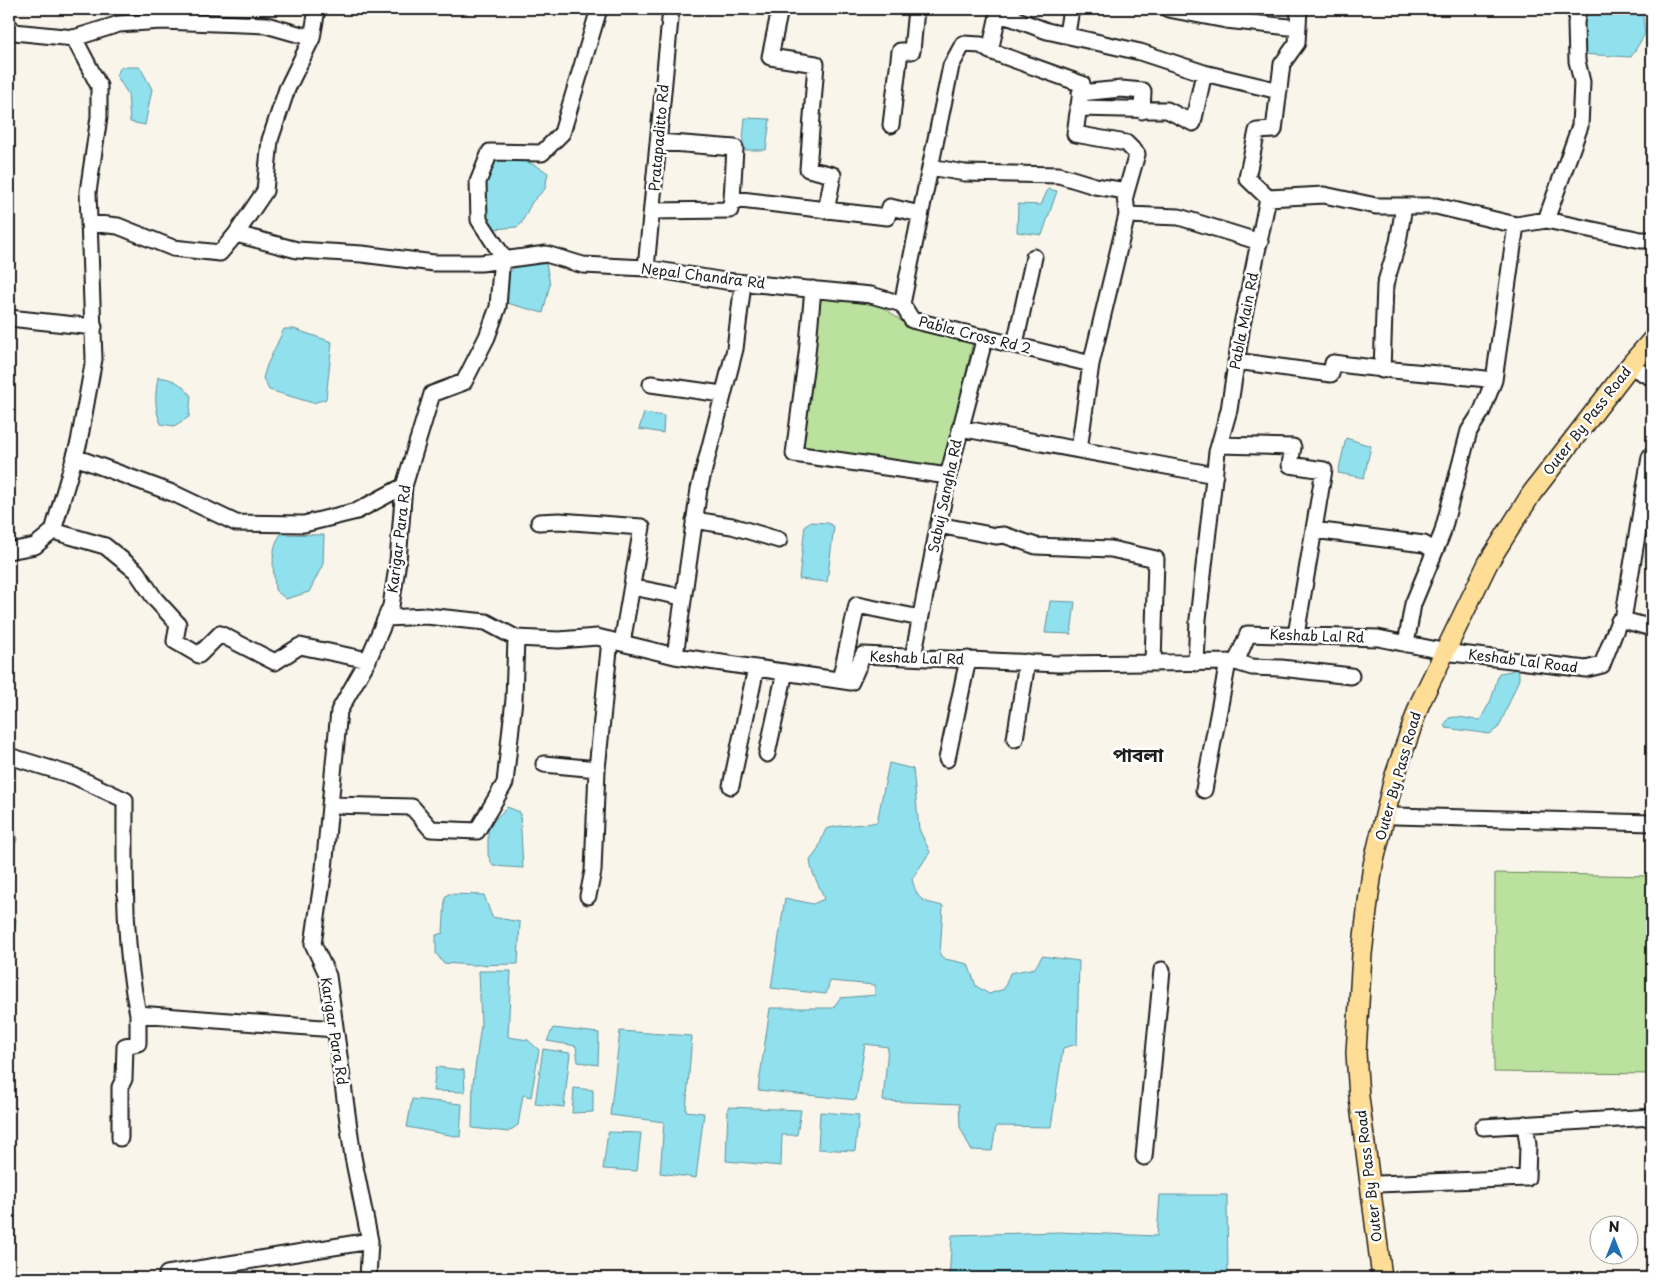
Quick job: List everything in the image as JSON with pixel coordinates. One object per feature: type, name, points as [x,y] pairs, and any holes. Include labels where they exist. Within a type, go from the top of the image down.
[{"type":"main road","name":"Outer By Pass Road","points":[[1390,1278],[1378,1184],[1366,1034],[1371,954],[1378,895],[1404,777],[1448,652],[1488,563],[1532,493],[1632,363],[1652,340]]},
{"type":"main road","name":"Outer By Pass Road","points":[[1382,1278],[1359,1097],[1356,1053],[1362,954],[1373,865],[1394,778],[1420,703],[1494,566],[1537,496],[1645,374],[1652,351]]},
{"type":"street","points":[[89,223],[118,226],[173,248],[220,253],[236,234],[265,191],[270,140],[287,89],[312,38],[317,9]]},
{"type":"street","points":[[503,259],[478,220],[478,182],[490,152],[542,153],[562,133],[599,9]]},
{"type":"street","name":"Pratapaditto Rd","points":[[646,268],[670,9]]},
{"type":"street","points":[[780,9],[770,57],[816,64],[808,169],[833,174],[826,211]]},
{"type":"street","points":[[891,125],[900,51],[912,51],[916,9]]},
{"type":"street","points":[[1067,34],[1071,9]]},
{"type":"street","points":[[1168,9],[1226,20],[1298,28]]},
{"type":"street","points":[[1299,9],[1297,43],[1282,64],[1274,130],[1257,131],[1246,178],[1268,198],[1324,195],[1376,206],[1436,206],[1516,225],[1546,220],[1641,240],[1652,240]]},
{"type":"street","points":[[1546,220],[1580,126],[1582,82],[1577,61],[1576,23],[1578,9]]},
{"type":"street","points":[[1079,450],[1091,364],[1127,215],[1126,191],[1136,154],[1126,143],[1075,134],[1082,84],[990,51],[998,15],[1012,14],[1047,31],[1140,52],[1204,72],[1279,91]]},
{"type":"street","points":[[9,26],[14,32],[74,38],[119,24],[161,21],[266,25],[312,38]]},
{"type":"street","points":[[9,551],[34,546],[52,531],[75,457],[94,359],[88,192],[99,117],[99,86],[74,38]]},
{"type":"street","name":"Pabla Cross Rd 2","points":[[990,51],[981,45],[963,44],[950,66],[902,304],[912,320],[1091,364]]},
{"type":"street","points":[[1079,101],[1142,111],[1167,110],[1193,123],[1204,72]]},
{"type":"street","points":[[1079,101],[1121,89],[1143,91],[1142,111]]},
{"type":"street","points":[[652,211],[730,210],[732,199],[735,148],[659,142]]},
{"type":"street","points":[[930,167],[965,173],[1059,174],[1095,186],[1126,191]]},
{"type":"street","name":"Pabla Main Rd","points":[[1196,663],[1198,619],[1219,445],[1228,410],[1268,198]]},
{"type":"street","points":[[732,199],[887,218],[890,207],[920,214]]},
{"type":"street","points":[[1382,370],[1385,285],[1398,242],[1404,206]]},
{"type":"street","points":[[1127,215],[1179,217],[1260,242]]},
{"type":"street","points":[[1406,644],[1413,604],[1442,534],[1469,431],[1482,411],[1494,380],[1516,225]]},
{"type":"street","name":"Nepal Chandra Rd","points":[[236,234],[297,250],[362,254],[434,263],[481,263],[546,254],[583,265],[646,268],[743,283],[872,295],[902,304]]},
{"type":"street","points":[[1014,344],[1034,257]]},
{"type":"street","name":"Karigar Para Rd","points":[[368,1278],[370,1241],[353,1157],[328,976],[312,944],[324,869],[339,711],[368,660],[387,618],[398,561],[404,486],[432,394],[464,382],[487,337],[498,307],[503,259]]},
{"type":"street","points":[[675,656],[694,520],[734,349],[743,283]]},
{"type":"street","points":[[812,289],[807,354],[794,454],[948,476]]},
{"type":"street","points":[[9,318],[94,327]]},
{"type":"street","name":"Sabuj Sangha Rd","points":[[913,657],[948,476],[985,337]]},
{"type":"street","points":[[1236,361],[1331,374],[1333,363],[1382,370],[1452,374],[1494,380]]},
{"type":"street","points":[[651,384],[722,394]]},
{"type":"street","points":[[960,428],[1215,475]]},
{"type":"street","points":[[1219,445],[1293,447],[1290,465],[1324,470],[1296,635]]},
{"type":"street","points":[[1652,454],[1623,620],[1652,628]]},
{"type":"street","points":[[75,457],[175,494],[236,523],[304,524],[357,510],[404,486]]},
{"type":"street","points":[[694,520],[732,526],[779,540]]},
{"type":"street","points":[[539,522],[559,521],[642,527],[632,587],[616,642],[597,769],[593,871],[588,896]]},
{"type":"street","points":[[938,525],[996,536],[1004,535],[1036,546],[1111,549],[1156,559],[1153,663]]},
{"type":"street","points":[[1314,530],[1424,544],[1435,551]]},
{"type":"street","points":[[52,531],[105,546],[136,570],[155,599],[178,624],[176,641],[199,655],[220,634],[275,662],[300,646],[368,660]]},
{"type":"street","points":[[632,587],[682,597]]},
{"type":"street","points":[[387,618],[426,616],[486,622],[516,638],[559,640],[597,637],[675,656],[840,680],[857,605],[920,618]]},
{"type":"street","name":"Keshab Lal Road","points":[[1448,652],[1586,669],[1595,668],[1602,666],[1617,624],[1623,620]]},
{"type":"street","name":"Keshab Lal Rd","points":[[840,680],[851,682],[863,655],[1027,662],[1232,662],[1248,634],[1378,638],[1448,652]]},
{"type":"street","points":[[330,805],[412,807],[431,829],[477,831],[505,783],[514,699],[516,638]]},
{"type":"street","points":[[947,759],[968,660]]},
{"type":"street","points":[[1014,739],[1027,662]]},
{"type":"street","points":[[1204,790],[1232,662],[1252,667],[1281,668],[1351,676]]},
{"type":"street","points":[[731,786],[756,668]]},
{"type":"street","points":[[768,754],[786,672]]},
{"type":"street","points":[[9,756],[74,776],[125,800],[126,906],[132,987],[138,1014],[138,1042],[126,1046],[124,1055],[124,1079],[120,1087],[120,1138]]},
{"type":"street","points":[[544,764],[597,769]]},
{"type":"street","points":[[1395,816],[1652,823]]},
{"type":"street","points":[[1144,1158],[1162,970]]},
{"type":"street","points":[[138,1014],[335,1029]]},
{"type":"street","points":[[1483,1126],[1652,1117]]},
{"type":"street","points":[[1378,1184],[1526,1178],[1528,1145],[1525,1124]]},
{"type":"street","points":[[167,1274],[370,1241]]},
{"type":"green space","points":[[817,298],[880,305],[908,326],[973,341],[945,470],[798,450]]},
{"type":"green space","points":[[1495,873],[1652,876],[1652,1074],[1494,1072]]},
{"type":"water","points":[[1582,9],[1642,9],[1645,34],[1631,57],[1581,54]]},
{"type":"water","points":[[121,67],[140,67],[152,89],[145,125],[130,122],[128,94],[116,75]]},
{"type":"water","points":[[745,118],[770,119],[766,150],[742,150]]},
{"type":"water","points":[[497,158],[524,161],[548,173],[545,189],[532,202],[521,224],[517,227],[494,229],[484,211],[483,190],[490,170]]},
{"type":"water","points":[[1048,189],[1057,191],[1042,235],[1017,232],[1018,204],[1041,205]]},
{"type":"water","points":[[532,262],[546,264],[550,284],[543,313],[507,303],[506,275],[517,265]]},
{"type":"water","points":[[284,329],[294,329],[332,342],[326,399],[313,403],[269,390],[263,378]]},
{"type":"water","points":[[158,377],[177,382],[191,396],[189,417],[174,426],[161,424],[157,412],[156,390]]},
{"type":"water","points":[[644,413],[664,416],[663,433],[639,429]]},
{"type":"water","points":[[1346,438],[1371,446],[1364,478],[1338,473]]},
{"type":"water","points":[[810,522],[828,523],[834,527],[827,582],[799,579],[805,525]]},
{"type":"water","points":[[281,534],[324,535],[323,564],[309,592],[286,599],[275,590],[273,561],[277,540]]},
{"type":"water","points":[[1050,601],[1075,602],[1071,634],[1045,633]]},
{"type":"water","points":[[1515,665],[1519,673],[1519,679],[1499,727],[1490,734],[1446,728],[1444,726],[1449,718],[1453,717],[1480,720],[1491,700],[1499,673],[1512,671]]},
{"type":"water","points":[[889,763],[913,769],[919,829],[930,852],[912,879],[916,892],[922,899],[943,906],[940,955],[945,959],[968,964],[976,986],[989,994],[1004,989],[1010,973],[1035,968],[1042,956],[1079,961],[1077,1044],[1063,1048],[1051,1127],[996,1126],[992,1151],[971,1150],[960,1127],[959,1104],[883,1101],[888,1047],[865,1044],[856,1100],[758,1090],[770,1008],[833,1008],[840,998],[875,995],[875,985],[830,981],[826,994],[771,988],[785,898],[813,904],[824,899],[810,860],[818,849],[826,829],[877,822]]},
{"type":"water","points":[[9,798],[12,800],[17,839],[9,857]]},
{"type":"water","points":[[507,807],[520,812],[523,868],[493,866],[488,855],[488,827]]},
{"type":"water","points":[[448,894],[484,895],[492,917],[520,922],[518,964],[472,965],[443,963],[436,953],[436,935],[443,933],[445,897]]},
{"type":"water","points":[[9,919],[16,919],[12,951],[9,952]]},
{"type":"water","points":[[479,971],[511,971],[508,1037],[528,1040],[539,1050],[531,1097],[523,1095],[518,1125],[508,1132],[472,1128],[473,1083],[481,1025]]},
{"type":"water","points":[[553,1028],[599,1033],[598,1065],[578,1062],[576,1046],[547,1041]]},
{"type":"water","points":[[620,1031],[692,1036],[686,1111],[704,1113],[696,1178],[660,1173],[664,1122],[610,1115]]},
{"type":"water","points":[[543,1049],[570,1053],[564,1107],[535,1104]]},
{"type":"water","points":[[436,1067],[464,1070],[465,1092],[433,1091]]},
{"type":"water","points":[[574,1088],[593,1090],[593,1112],[572,1113]]},
{"type":"water","points":[[412,1099],[462,1104],[460,1137],[407,1127]]},
{"type":"water","points":[[728,1107],[801,1110],[797,1135],[782,1135],[781,1166],[726,1161]]},
{"type":"water","points":[[820,1112],[859,1115],[855,1151],[818,1149]]},
{"type":"water","points":[[608,1132],[641,1133],[637,1171],[603,1169]]},
{"type":"water","points":[[1160,1195],[1227,1195],[1228,1278],[949,1278],[952,1235],[1059,1232],[1157,1236]]},
{"type":"district","name":"পাবলা","points":[[1138,755]]}]
